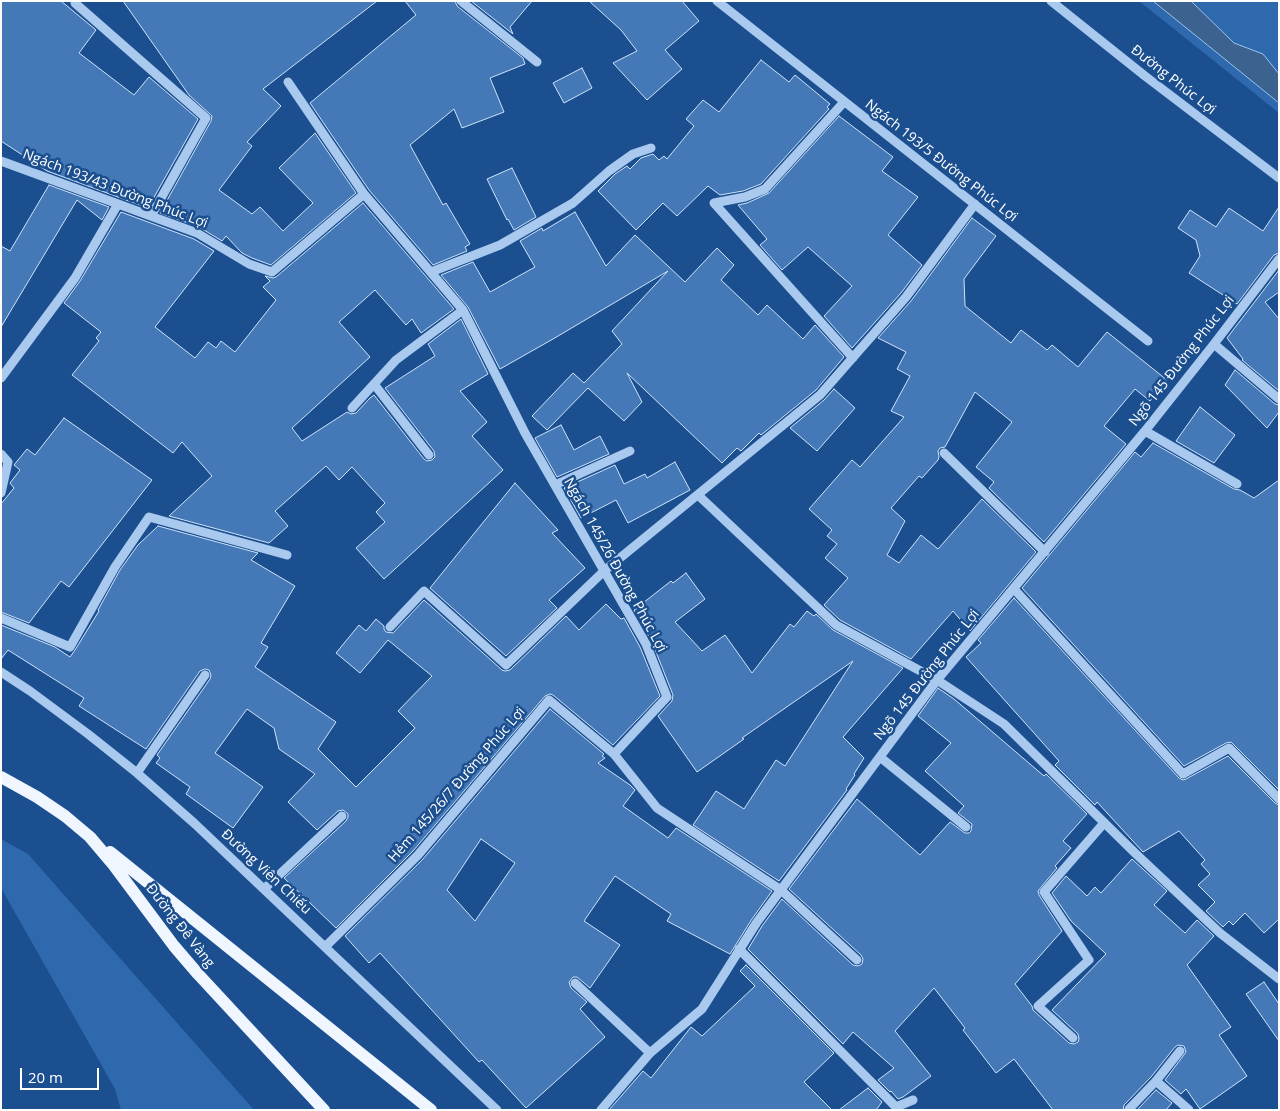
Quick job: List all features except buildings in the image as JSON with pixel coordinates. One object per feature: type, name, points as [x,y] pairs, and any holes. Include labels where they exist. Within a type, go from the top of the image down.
[{"type":"main road","name":"Đường Đê Vàng","points":[[1,777],[65,816],[90,837],[112,863],[174,946],[324,1110]]},
{"type":"main road","points":[[90,837],[431,1110]]},
{"type":"street","points":[[461,1],[537,62]]},
{"type":"street","name":"Ngách 193/5 Đường Phúc Lợi","points":[[717,1],[1148,342]]},
{"type":"street","name":"Đường Phúc Lợi","points":[[1051,1],[1145,76],[1279,178]]},
{"type":"street","points":[[76,3],[206,118],[151,216]]},
{"type":"street","name":"Ngách 145/26 Đường Phúc Lợi","points":[[288,82],[364,194],[463,310],[525,433],[646,644],[668,697],[614,754]]},
{"type":"street","points":[[844,102],[765,188],[745,197],[714,203],[853,358]]},
{"type":"street","points":[[432,272],[500,246],[573,203],[609,171],[633,154],[651,148]]},
{"type":"street","name":"Ngách 193/43 Đường Phúc Lợi","points":[[1,160],[197,233],[249,264],[272,272],[364,194]]},
{"type":"street","points":[[1,378],[75,278],[118,204]]},
{"type":"street","points":[[390,627],[424,591],[506,665],[604,571],[820,395],[906,297],[975,204]]},
{"type":"street","name":"Ngõ 145 Đường Phúc Lợi","points":[[601,1110],[650,1053],[702,1009],[757,922],[937,680],[1146,431],[1279,259]]},
{"type":"street","points":[[352,408],[396,360],[463,310]]},
{"type":"street","points":[[1214,344],[1279,399]]},
{"type":"street","points":[[374,384],[429,455]]},
{"type":"street","points":[[1146,431],[1237,484]]},
{"type":"street","points":[[555,485],[630,451]]},
{"type":"street","points":[[944,453],[1045,552]]},
{"type":"street","points":[[1,454],[8,462],[1,493]]},
{"type":"street","points":[[698,495],[836,624],[937,680],[1004,724],[1104,823],[1220,933],[1279,979]]},
{"type":"street","points":[[1,618],[70,648],[116,567],[150,517],[286,555]]},
{"type":"street","points":[[1014,589],[1183,774],[1229,748],[1279,799]]},
{"type":"street","name":"Đường Viên Chiếu","points":[[1,672],[88,734],[194,823],[497,1110]]},
{"type":"street","points":[[137,774],[205,675]]},
{"type":"street","name":"Hẻm 145/26/7 Đường Phúc Lợi","points":[[325,947],[418,854],[549,700],[614,754]]},
{"type":"street","points":[[614,754],[657,808],[781,890],[857,960]]},
{"type":"street","points":[[880,757],[966,827]]},
{"type":"street","points":[[264,889],[342,816]]},
{"type":"street","points":[[1072,1038],[1038,1006],[1089,960],[1044,892],[1104,823]]},
{"type":"street","points":[[739,949],[896,1108],[913,1100]]},
{"type":"street","points":[[575,983],[650,1053]]},
{"type":"street","points":[[1130,1110],[1180,1051]]},
{"type":"street","points":[[1156,1081],[1189,1110]]},
{"type":"shaded area","points":[[1139,1],[1279,1],[1279,113]]},
{"type":"shaded area","points":[[1153,1],[1191,1],[1234,43],[1263,54],[1279,74],[1279,103]]},
{"type":"shaded area","points":[[1,839],[28,854],[254,1110],[121,1110],[115,1089],[1,888]]}]
